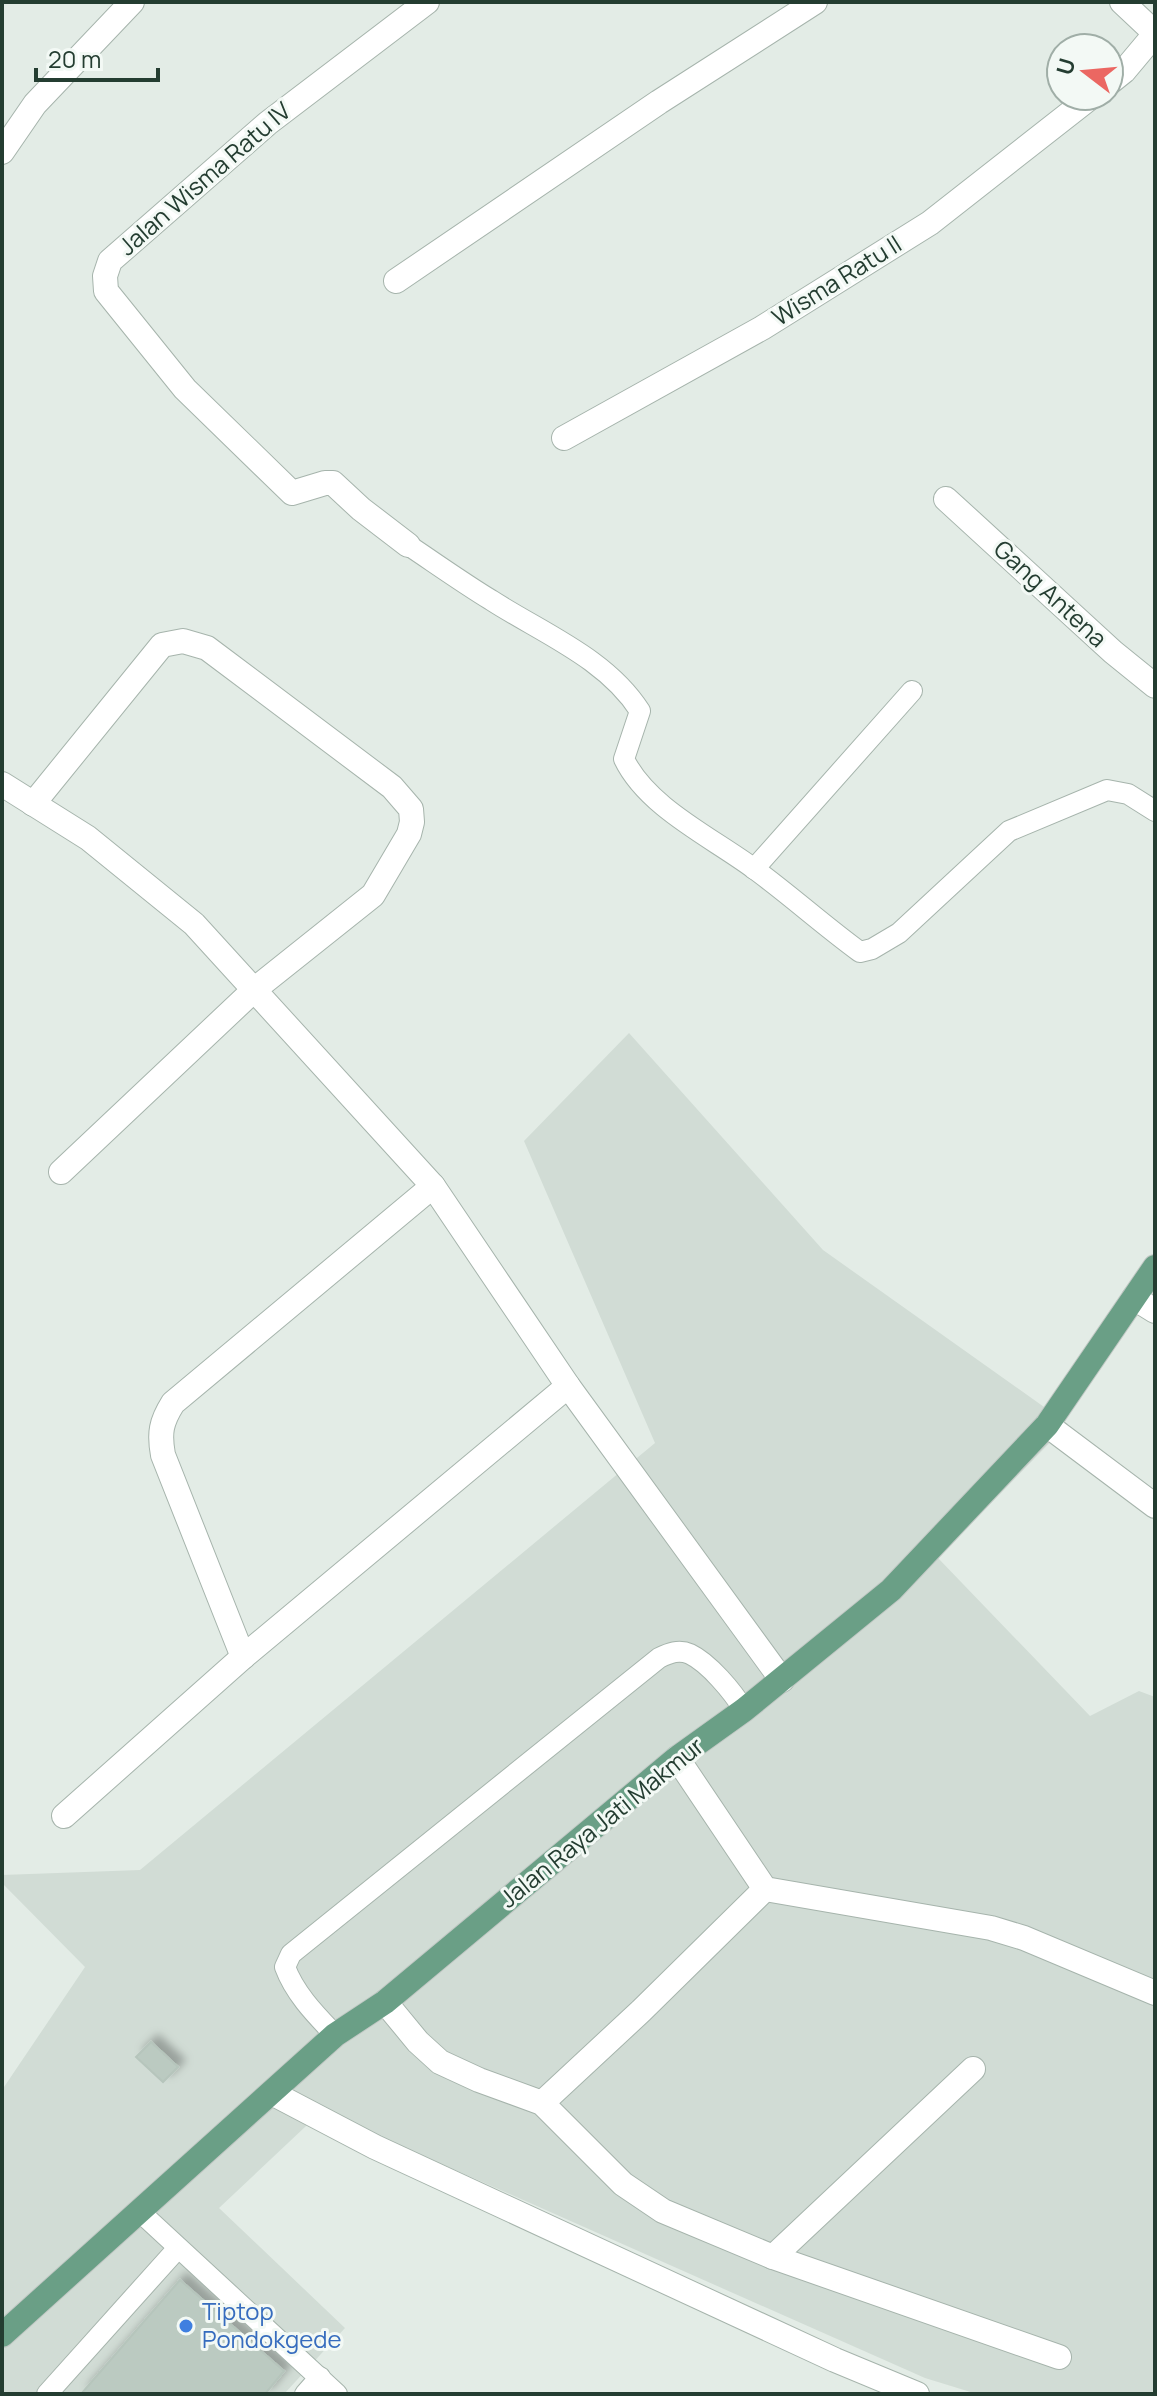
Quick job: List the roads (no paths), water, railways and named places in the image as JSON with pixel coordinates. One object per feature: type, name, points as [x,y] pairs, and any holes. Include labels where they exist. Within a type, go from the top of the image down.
[{"type":"main road","name":"Jalan Raya Jati Makmur","points":[[2,2335],[335,2035],[385,2002],[677,1758],[744,1710],[891,1590],[1047,1425],[1145,1305],[1155,1267]]},
{"type":"street","points":[[2,152],[35,104],[132,2]]},
{"type":"street","name":"Jalan Wisma Ratu IV","points":[[408,545],[333,483],[292,493],[185,389],[106,291],[105,276],[110,261],[268,123],[427,2]]},
{"type":"street","points":[[396,281],[659,102],[815,2]]},
{"type":"street","points":[[1122,2],[1155,34],[1125,70]]},
{"type":"street","name":"Wisma Ratu II","points":[[564,438],[762,328],[930,223],[1072,112]]},
{"type":"street","name":"Gang Antena","points":[[946,499],[1113,652],[1155,686]]},
{"type":"street","points":[[33,804],[162,645],[183,641],[207,648],[392,787],[411,809],[412,822],[409,834],[373,895],[255,989],[61,1172]]},
{"type":"street","points":[[2,784],[88,838],[194,924],[433,1186],[568,1386],[782,1680]]},
{"type":"street","points":[[243,1657],[163,1455],[159,1435],[162,1421],[173,1403],[433,1186]]},
{"type":"street","points":[[64,1816],[243,1657],[568,1386]]},
{"type":"street","points":[[1047,1425],[1155,1506]]},
{"type":"street","points":[[677,1758],[765,1889],[991,1928],[1024,1938],[1155,1993]]},
{"type":"street","points":[[542,2103],[765,1889]]},
{"type":"street","points":[[385,2002],[410,2033],[440,2062],[542,2103],[639,2197],[663,2211],[773,2257],[1059,2357]]},
{"type":"street","points":[[773,2257],[973,2069]]},
{"type":"street","points":[[272,2093],[375,2147],[835,2360],[876,2385],[917,2394]]},
{"type":"lane","points":[[408,545],[602,668],[628,692],[640,711],[624,759],[648,794],[754,869],[860,952],[872,949],[899,933],[1009,831],[1107,790],[1128,794],[1155,811]]},
{"type":"lane","points":[[754,869],[912,691]]},
{"type":"lane","points":[[335,2035],[290,1981],[285,1967],[291,1954],[646,1668],[673,1651],[689,1654],[731,1689],[744,1710]]},
{"type":"lane","points":[[139,2211],[337,2394]]},
{"type":"lane","points":[[47,2394],[178,2248]]},
{"type":"lane","points":[[305,2394],[320,2377]]},
{"type":"place","name":"Tiptop Pondokgede","points":[[186,2326]]}]
